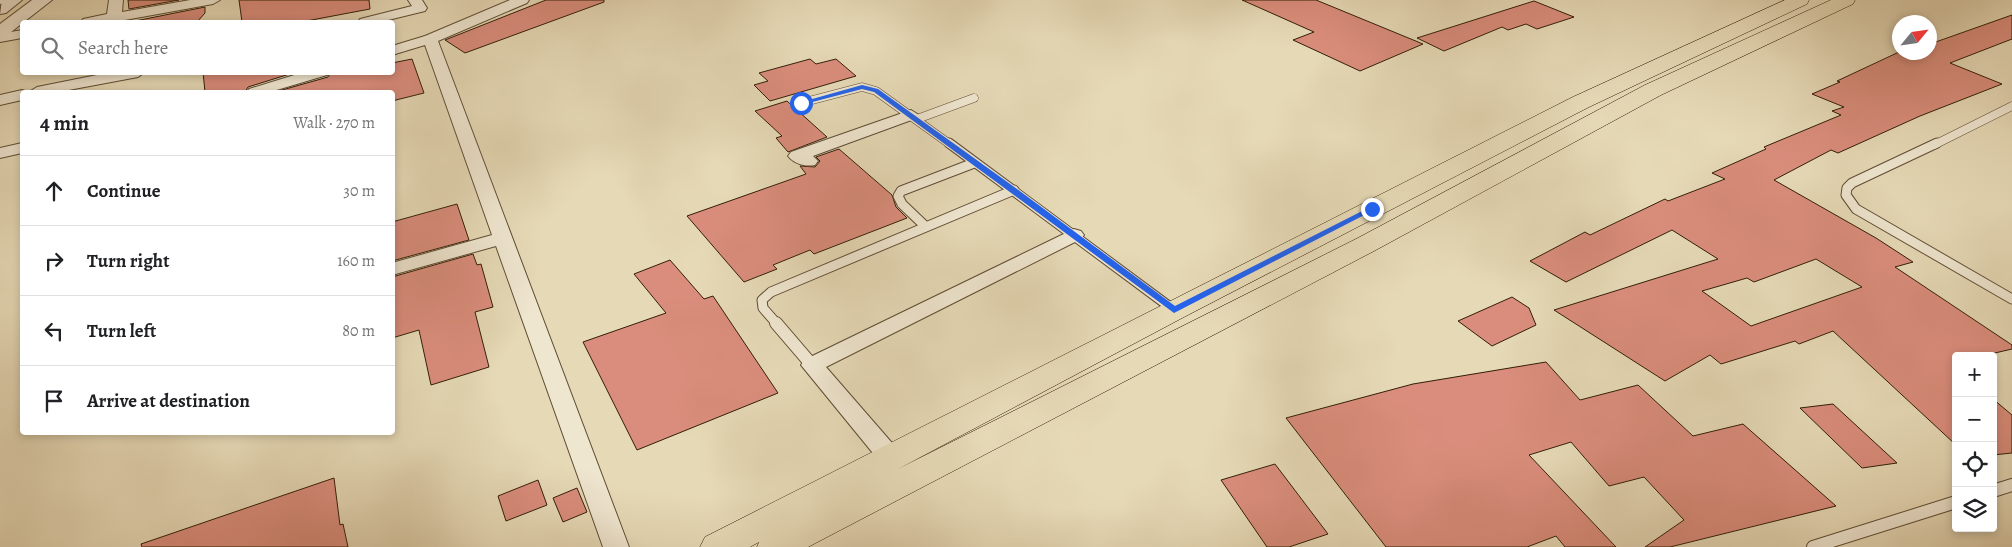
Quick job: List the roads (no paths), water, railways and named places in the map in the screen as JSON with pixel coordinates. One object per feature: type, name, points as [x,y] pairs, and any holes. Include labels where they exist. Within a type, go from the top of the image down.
[{"type":"main road","points":[[775,547],[1365,245],[1653,90],[1846,0]]},
{"type":"main road","points":[[718,547],[890,456],[1598,94],[1793,1]]},
{"type":"street","points":[[0,9],[13,0]]},
{"type":"street","points":[[0,32],[43,0]]},
{"type":"street","points":[[114,18],[116,0]]},
{"type":"street","points":[[101,20],[213,0]]},
{"type":"street","points":[[373,20],[420,8],[415,0]]},
{"type":"street","points":[[395,50],[430,39],[522,0]]},
{"type":"street","points":[[0,38],[20,34]]},
{"type":"street","points":[[430,39],[616,547]]},
{"type":"street","points":[[47,90],[123,75]]},
{"type":"street","points":[[262,90],[312,75]]},
{"type":"street","points":[[0,100],[20,95]]},
{"type":"street","points":[[809,161],[797,156],[914,117]]},
{"type":"street","points":[[0,153],[20,148]]},
{"type":"street","points":[[890,456],[812,365],[1074,235]]},
{"type":"street","points":[[395,268],[502,238]]},
{"type":"lane","points":[[801,103],[862,87],[876,91],[1014,190],[1174,310]]},
{"type":"lane","points":[[914,117],[974,98]]},
{"type":"lane","points":[[2012,106],[1989,119],[1852,183],[1847,188],[1846,195],[1856,209],[2012,299]]},
{"type":"lane","points":[[925,226],[902,204],[898,196],[901,192],[974,163]]},
{"type":"lane","points":[[812,365],[763,308],[762,300],[771,292],[1014,190]]},
{"type":"lane","points":[[1997,490],[2012,485]]},
{"type":"lane","points":[[1813,547],[1952,503]]}]
